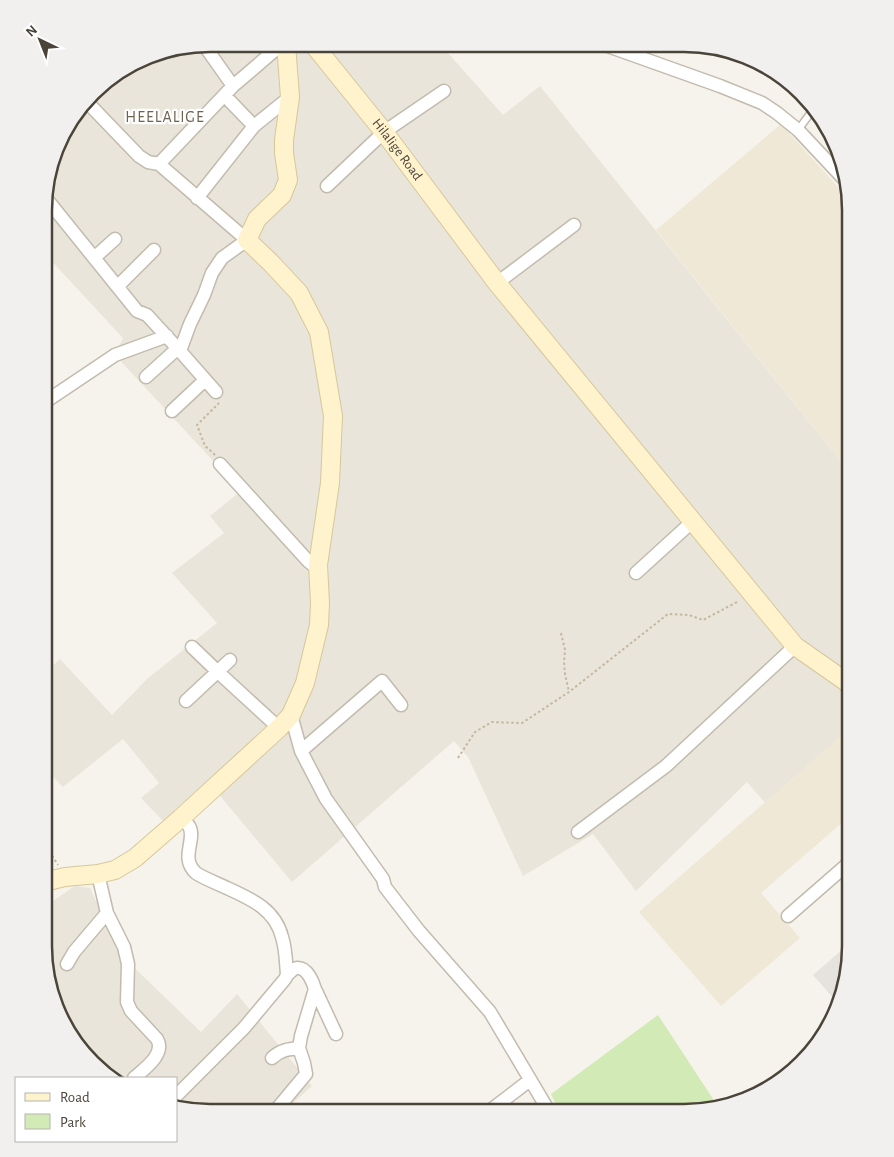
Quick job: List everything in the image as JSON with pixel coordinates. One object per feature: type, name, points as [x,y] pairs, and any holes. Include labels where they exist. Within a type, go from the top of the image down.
[{"type":"street","points":[[209,52],[234,86]]},
{"type":"street","points":[[159,164],[234,86],[273,52]]},
{"type":"street","points":[[146,377],[179,349],[204,296],[212,273],[222,258],[247,240],[257,220],[282,195],[288,180],[284,153],[290,97],[287,52]]},
{"type":"street","name":"Hilalige Road","points":[[319,52],[384,132],[497,283],[795,646],[841,678]]},
{"type":"street","points":[[625,52],[720,86],[762,104],[798,130],[836,171]]},
{"type":"street","points":[[326,186],[384,132],[444,91]]},
{"type":"street","points":[[225,96],[254,126]]},
{"type":"street","points":[[197,198],[254,126],[290,97]]},
{"type":"street","points":[[52,880],[115,870],[135,858],[285,722],[305,682],[319,625],[318,569],[330,483],[334,416],[319,332],[299,293],[247,240],[159,164],[148,162],[139,156],[91,107]]},
{"type":"street","points":[[52,206],[137,311],[147,315],[216,392]]},
{"type":"street","points":[[497,283],[574,225]]},
{"type":"street","points":[[94,258],[115,239]]},
{"type":"street","points":[[115,284],[121,283],[154,250]]},
{"type":"street","points":[[52,397],[115,355],[167,336]]},
{"type":"street","points":[[172,410],[206,380]]},
{"type":"street","points":[[220,464],[318,569]]},
{"type":"street","points":[[636,573],[693,522]]},
{"type":"street","points":[[578,832],[666,766],[795,646]]},
{"type":"street","points":[[192,647],[218,672],[285,722],[326,799],[383,879],[385,887],[419,932],[490,1012],[545,1104]]},
{"type":"street","points":[[186,701],[230,660]]},
{"type":"street","points":[[301,751],[382,681],[401,705]]},
{"type":"street","points":[[181,818],[190,827],[191,838],[188,857],[189,863],[196,873],[251,900],[267,911],[278,925],[283,938],[287,975]]},
{"type":"street","points":[[788,916],[841,870]]},
{"type":"street","points":[[98,874],[107,913],[124,947],[128,964],[127,1002],[131,1011],[159,1042],[158,1053],[135,1077]]},
{"type":"street","points":[[67,964],[74,952],[107,913]]},
{"type":"street","points":[[178,1094],[244,1028],[287,975],[295,968],[303,970],[311,979],[336,1034]]},
{"type":"street","points":[[281,1104],[306,1074],[299,1048],[315,989]]},
{"type":"street","points":[[272,1058],[286,1050],[299,1048]]},
{"type":"street","points":[[498,1104],[530,1080]]},
{"type":"lane","points":[[798,130],[809,115]]},
{"type":"path","points":[[216,392],[221,398],[219,404],[197,425],[205,446],[212,452],[220,464]]},
{"type":"path","points":[[458,758],[476,732],[492,722],[522,723],[570,692],[668,614],[688,615],[702,620],[753,594]]},
{"type":"path","points":[[560,633],[565,650],[565,674],[570,692]]},
{"type":"path","points":[[52,855],[66,877]]},
{"type":"shaded area","points":[[210,52],[447,52],[503,115],[540,86],[842,463],[841,744],[768,806],[747,782],[636,891],[593,834],[523,876],[468,757],[454,741],[292,882],[211,785],[167,825],[141,798],[159,783],[123,739],[63,787],[52,776],[52,666],[60,659],[112,715],[147,679],[217,623],[172,573],[224,533],[210,516],[241,491],[115,355],[123,338],[52,262],[52,210],[58,169],[74,131],[92,106],[106,92],[131,74],[160,61],[190,54]]},
{"type":"shaded area","points":[[781,124],[840,189],[842,210],[842,463],[656,230]]},
{"type":"shaded area","points":[[841,736],[841,824],[761,893],[800,938],[721,1006],[639,912]]},
{"type":"shaded area","points":[[75,886],[90,888],[120,954],[201,1032],[237,994],[312,1086],[292,1104],[210,1104],[178,1101],[178,1077],[122,1077],[92,1051],[79,1034],[61,997],[54,967],[52,947],[52,902]]},
{"type":"shaded area","points":[[841,951],[838,977],[833,997],[813,975]]},
{"type":"green space","points":[[658,1015],[714,1101],[684,1104],[556,1104],[551,1094]]},
{"type":"district","name":"HEELALIGE","points":[[165,117]]}]
